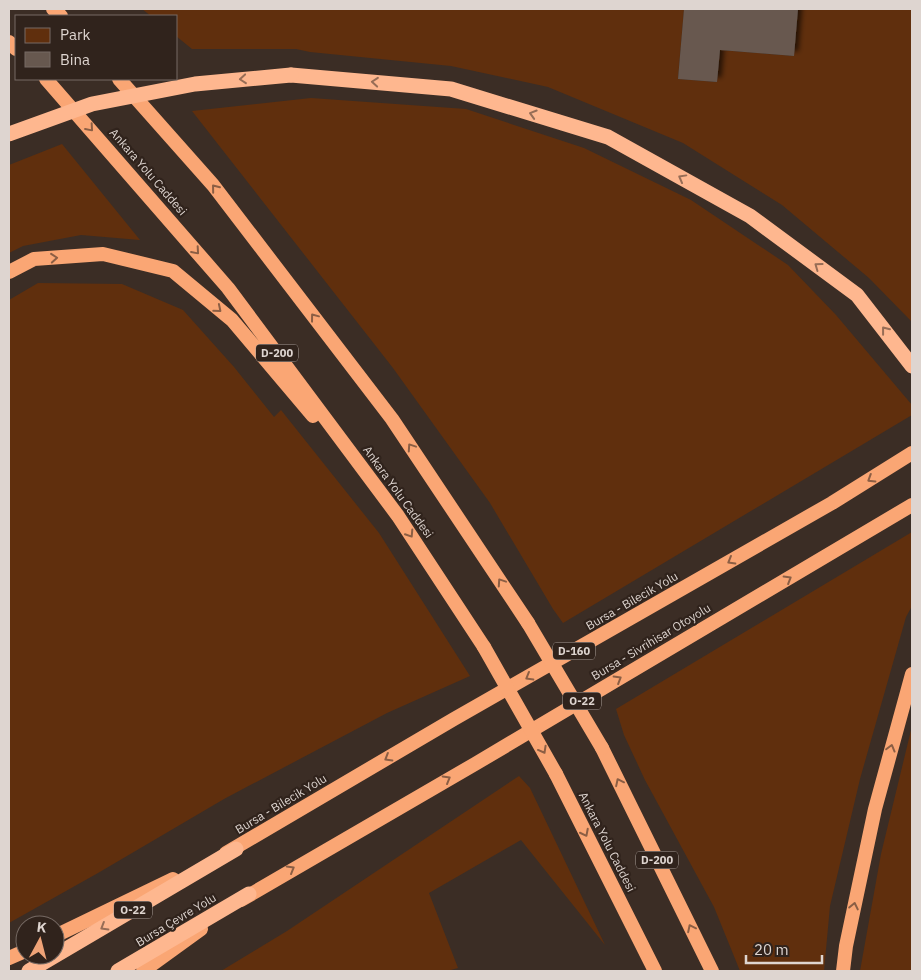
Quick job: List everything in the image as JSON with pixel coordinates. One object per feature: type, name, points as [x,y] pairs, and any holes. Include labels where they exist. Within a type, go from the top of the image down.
[{"type":"highway","points":[[9,134],[92,104],[195,84],[292,75],[451,89],[608,136],[750,216],[857,295],[912,366]]},
{"type":"highway","name":"Ankara Yolu Caddesi","points":[[47,80],[228,288],[398,516],[484,647],[556,774],[655,971]]},
{"type":"highway","name":"D-200","points":[[121,80],[213,185],[392,419],[528,623],[602,748],[712,971]]},
{"type":"highway","points":[[9,272],[34,260],[103,254],[173,270],[232,320],[398,516]]},
{"type":"highway","name":"Bursa - Bilecik Yolu","points":[[65,931],[236,849],[463,714],[832,503],[912,453]]},
{"type":"highway","name":"Bursa - Sivrihisar Otoyolu","points":[[143,971],[249,894],[483,759],[912,505]]},
{"type":"highway","points":[[843,971],[846,946],[875,809],[912,674]]},
{"type":"highway","name":"O-22","points":[[29,971],[236,849]]},
{"type":"highway","name":"Bursa Çevre Yolu","points":[[118,971],[249,894]]},
{"type":"green space","points":[[142,9],[684,9],[678,79],[717,82],[720,50],[794,56],[798,9],[912,9],[912,322],[869,278],[782,205],[683,143],[548,87],[451,66],[296,49],[192,49],[178,38],[178,15],[150,15]]},
{"type":"green space","points":[[311,98],[466,109],[584,148],[691,200],[788,265],[836,315],[912,405],[912,415],[563,623],[490,503],[393,368],[192,111]]},
{"type":"green space","points":[[62,144],[140,240],[81,235],[23,246],[9,253],[9,165]]},
{"type":"green space","points":[[38,283],[122,284],[183,310],[234,367],[274,417],[281,410],[379,533],[470,676],[387,713],[224,799],[23,915],[15,915],[15,920],[9,923],[9,300]]},
{"type":"green space","points":[[912,532],[912,606],[906,617],[860,779],[830,906],[824,971],[740,971],[714,907],[645,780],[624,735],[616,709]]},
{"type":"green space","points":[[912,726],[912,971],[860,971],[881,854]]},
{"type":"green space","points":[[519,776],[530,788],[605,945],[521,840],[429,893],[458,968],[447,971],[221,971],[287,931]]},
{"type":"building","points":[[684,9],[798,9],[794,56],[720,50],[717,82],[678,79]]}]
